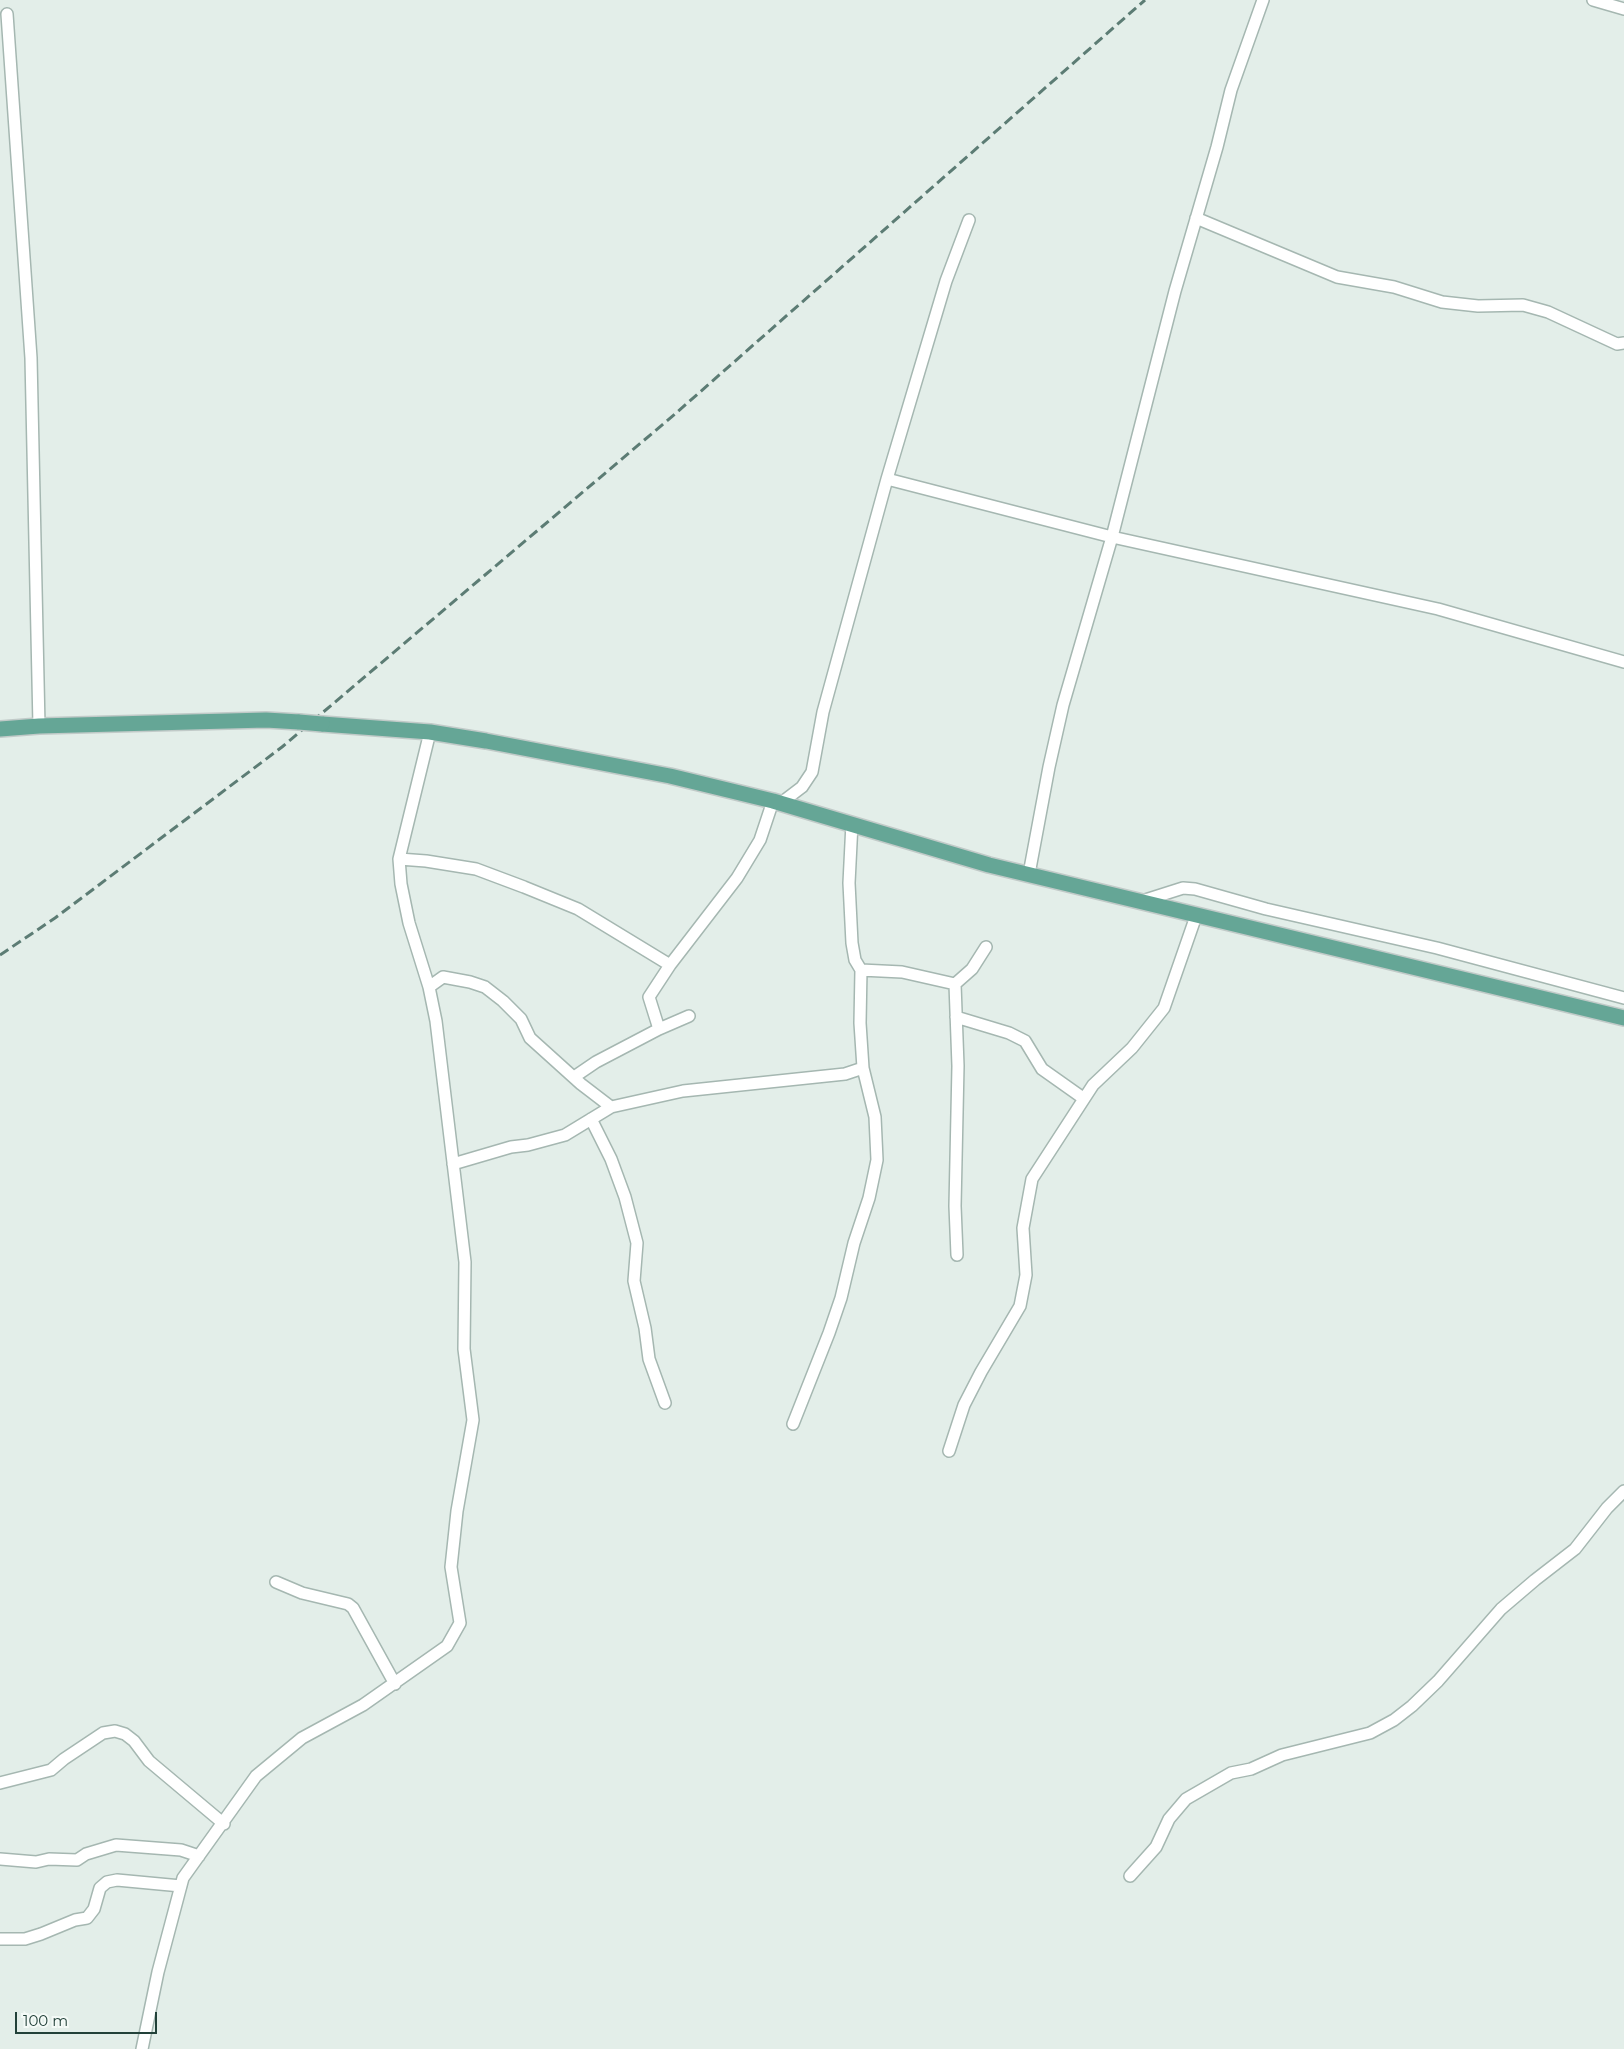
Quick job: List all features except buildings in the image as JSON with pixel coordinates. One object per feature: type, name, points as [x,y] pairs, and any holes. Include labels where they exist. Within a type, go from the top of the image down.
[{"type":"main road","points":[[0,729],[39,726],[266,720],[430,732],[486,741],[670,776],[777,802],[989,865],[1624,1018]]},
{"type":"street","points":[[1029,874],[1048,767],[1063,705],[1112,537],[1175,291],[1218,147],[1231,90],[1263,0]]},
{"type":"street","points":[[1592,0],[1624,9]]},
{"type":"street","points":[[7,14],[31,358],[39,726]]},
{"type":"street","points":[[1196,218],[1337,277],[1394,286],[1442,302],[1478,306],[1523,305],[1548,312],[1617,344],[1624,343]]},
{"type":"street","points":[[659,1029],[649,997],[670,965],[737,878],[760,840],[777,802],[802,787],[812,772],[822,712],[887,479],[946,281],[968,220]]},
{"type":"street","points":[[887,479],[1112,537],[1438,608],[1624,662]]},
{"type":"street","points":[[142,2049],[158,1972],[183,1878],[224,1824],[256,1776],[302,1738],[363,1705],[447,1646],[460,1623],[451,1567],[457,1511],[474,1420],[464,1349],[465,1262],[436,1021],[429,987],[409,923],[401,884],[399,859],[430,732]]},
{"type":"street","points":[[793,1424],[841,1298],[877,1160],[875,1117],[862,1068],[860,1023],[862,970],[854,960],[852,943],[849,883],[852,823]]},
{"type":"street","points":[[399,859],[476,869],[524,887],[578,909],[670,965]]},
{"type":"street","points":[[1137,902],[1178,889],[1195,889],[1266,910],[1437,948],[1624,998]]},
{"type":"street","points":[[949,1451],[964,1405],[1020,1306],[1026,1275],[1023,1228],[1032,1179],[1093,1084],[1132,1048],[1164,1008],[1196,916]]},
{"type":"street","points":[[955,984],[972,969],[986,948]]},
{"type":"street","points":[[862,970],[902,972],[955,984]]},
{"type":"street","points":[[429,987],[443,977],[485,987],[522,1019],[530,1038],[574,1077],[611,1106]]},
{"type":"street","points":[[955,984],[958,1128],[955,1206],[957,1255]]},
{"type":"street","points":[[574,1077],[596,1062],[659,1029],[689,1016]]},
{"type":"street","points":[[956,1017],[1009,1033],[1026,1041],[1042,1068],[1083,1098]]},
{"type":"street","points":[[453,1164],[511,1147],[528,1145],[565,1135],[611,1106],[683,1091],[845,1074],[862,1068]]},
{"type":"street","points":[[591,1119],[611,1159],[625,1197],[637,1243],[634,1281],[645,1328],[649,1359],[665,1403]]},
{"type":"street","points":[[1130,1876],[1156,1847],[1169,1819],[1186,1799],[1231,1773],[1251,1769],[1282,1755],[1370,1733],[1406,1711],[1438,1681],[1501,1609],[1575,1549],[1607,1508],[1624,1491]]},
{"type":"street","points":[[276,1582],[302,1593],[348,1604],[353,1608],[395,1684]]},
{"type":"street","points":[[0,1783],[51,1770],[64,1759],[103,1734],[115,1731],[125,1734],[134,1741],[149,1761],[224,1824]]},
{"type":"street","points":[[0,1859],[36,1862],[49,1859],[77,1860],[86,1854],[116,1845],[181,1850],[199,1856]]},
{"type":"street","points":[[0,1939],[25,1938],[41,1934],[74,1920],[87,1918],[94,1909],[100,1888],[108,1882],[117,1880],[181,1886]]},
{"type":"railway","points":[[0,955],[55,918],[282,747],[675,414],[1145,0]]}]
